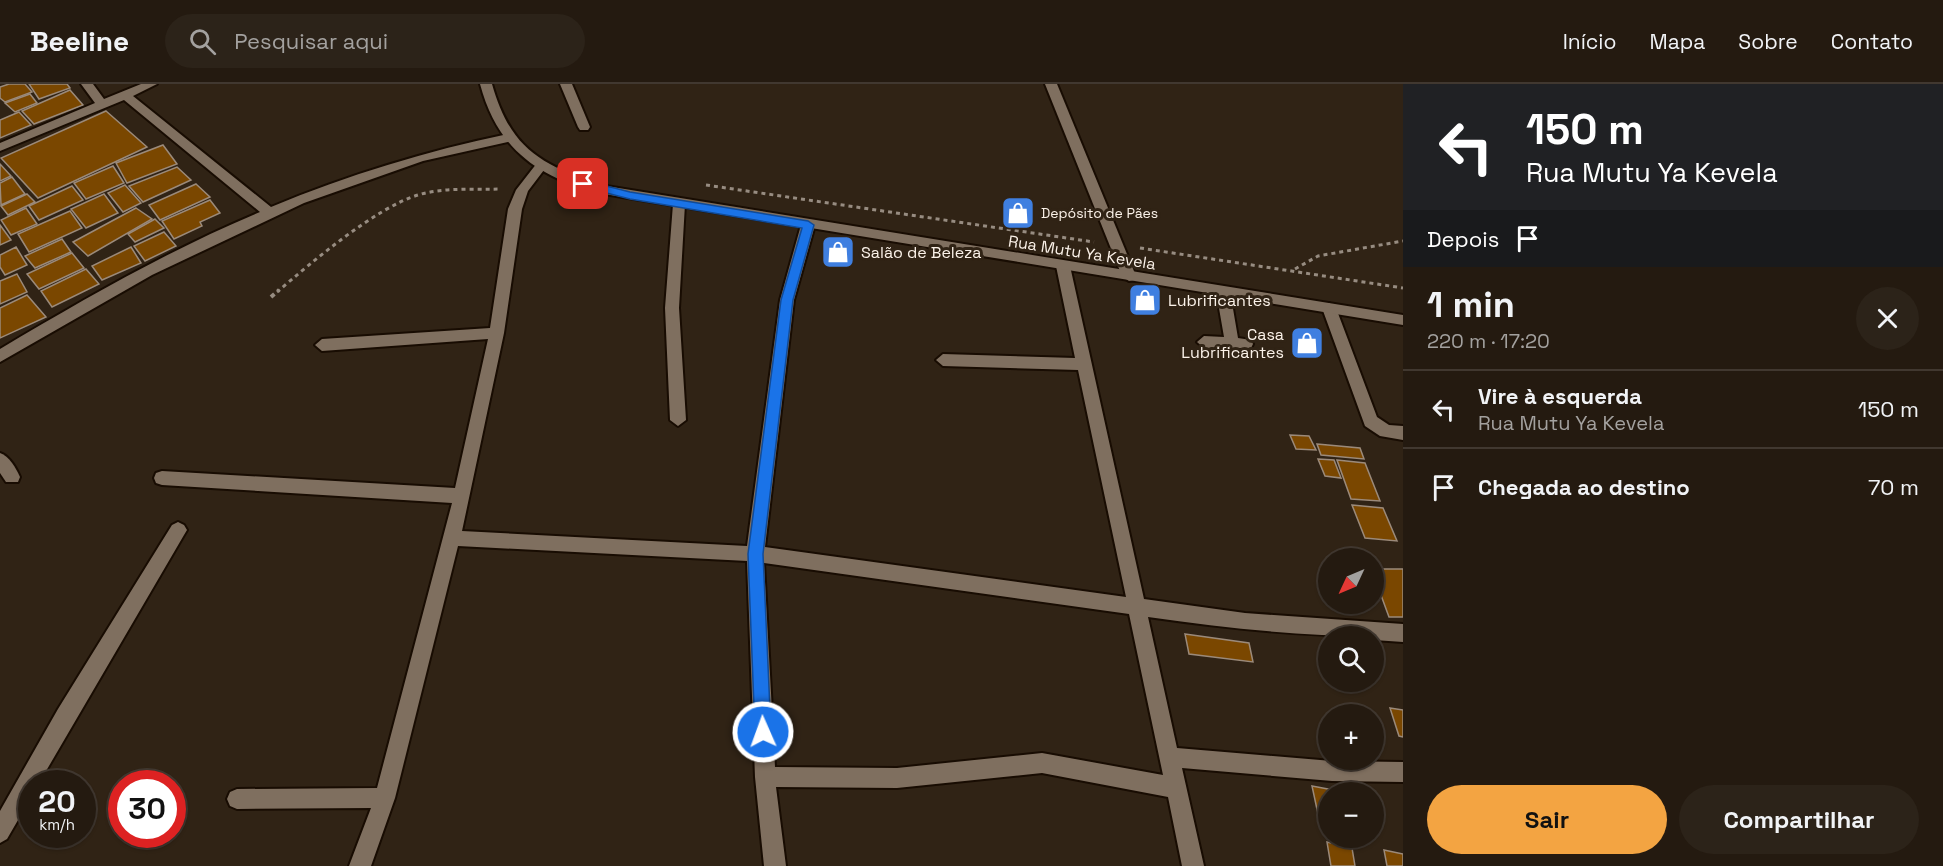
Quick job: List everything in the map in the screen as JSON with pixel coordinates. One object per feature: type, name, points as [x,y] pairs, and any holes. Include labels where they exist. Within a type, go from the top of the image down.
[{"type":"street","points":[[87,84],[102,105]]},
{"type":"street","points":[[0,147],[151,84]]},
{"type":"street","name":"Rua Mutu Ya Kevela","points":[[486,84],[490,102],[508,138],[522,153],[541,166],[598,189],[808,225],[1403,320]]},
{"type":"street","points":[[566,84],[584,127]]},
{"type":"street","points":[[1051,84],[1129,276]]},
{"type":"street","points":[[125,96],[269,213]]},
{"type":"street","points":[[0,356],[143,273],[269,213],[407,161],[508,138]]},
{"type":"street","points":[[360,866],[385,798],[462,496],[497,333],[515,209],[522,190],[541,166]]},
{"type":"street","points":[[678,420],[672,308],[679,204]]},
{"type":"street","points":[[775,866],[765,777],[755,554],[787,300],[808,225]]},
{"type":"street","points":[[1063,266],[1193,866]]},
{"type":"street","points":[[1204,342],[1239,344],[1223,291]]},
{"type":"street","points":[[1329,308],[1371,422],[1386,431],[1403,433]]},
{"type":"street","points":[[322,345],[497,333]]},
{"type":"street","points":[[943,360],[1084,364]]},
{"type":"street","points":[[0,460],[12,477]]},
{"type":"street","points":[[162,478],[462,496]]},
{"type":"street","points":[[0,832],[65,716],[178,530]]},
{"type":"street","points":[[451,538],[755,554],[1245,622],[1403,633]]},
{"type":"street","points":[[1169,757],[1332,771],[1403,772]]},
{"type":"street","points":[[765,777],[897,778],[948,770],[1042,763],[1177,788]]},
{"type":"street","points":[[237,799],[385,798]]},
{"type":"path","points":[[696,184],[1403,288]]},
{"type":"path","points":[[272,297],[320,255],[400,201],[420,194],[448,190],[522,190]]},
{"type":"path","points":[[1293,270],[1318,256],[1403,241]]},
{"type":"building","points":[[9,84],[25,84],[32,92],[5,102],[0,98],[0,87]]},
{"type":"building","points":[[29,84],[67,84],[70,88],[39,99]]},
{"type":"building","points":[[70,90],[83,105],[34,124],[22,111]]},
{"type":"building","points":[[30,94],[37,103],[15,112],[5,103]]},
{"type":"building","points":[[106,111],[147,147],[38,198],[1,158]]},
{"type":"building","points":[[19,112],[31,125],[0,138],[0,120]]},
{"type":"building","points":[[163,145],[177,164],[127,183],[116,163]]},
{"type":"building","points":[[0,164],[11,176],[0,181]]},
{"type":"building","points":[[113,166],[124,183],[86,199],[74,183]]},
{"type":"building","points":[[177,167],[191,180],[143,202],[129,186]]},
{"type":"building","points":[[12,177],[25,194],[1,205],[0,183]]},
{"type":"building","points":[[196,184],[210,197],[160,220],[149,205]]},
{"type":"building","points":[[125,185],[141,203],[123,212],[108,193]]},
{"type":"building","points":[[72,186],[83,200],[39,220],[29,206]]},
{"type":"building","points":[[27,194],[35,202],[8,215],[1,206]]},
{"type":"building","points":[[104,194],[118,213],[86,228],[71,209]]},
{"type":"building","points":[[210,200],[220,213],[200,222],[202,226],[174,239],[162,221]]},
{"type":"building","points":[[26,208],[37,224],[11,235],[1,220]]},
{"type":"building","points":[[136,208],[152,219],[88,256],[73,242]]},
{"type":"building","points":[[70,211],[82,228],[29,252],[18,234]]},
{"type":"building","points":[[155,219],[164,228],[135,242],[128,234]]},
{"type":"building","points":[[0,225],[11,240],[0,245]]},
{"type":"building","points":[[164,232],[176,246],[145,261],[134,246]]},
{"type":"building","points":[[62,239],[71,252],[35,268],[25,256]]},
{"type":"building","points":[[16,247],[27,265],[5,275],[0,267],[0,255]]},
{"type":"building","points":[[131,247],[141,263],[102,280],[92,266]]},
{"type":"building","points":[[72,253],[84,268],[39,289],[27,274]]},
{"type":"building","points":[[86,269],[99,284],[52,307],[41,291]]},
{"type":"building","points":[[17,274],[27,292],[0,304],[0,281]]},
{"type":"building","points":[[27,295],[46,317],[0,338],[0,308]]},
{"type":"building","points":[[1290,435],[1309,436],[1316,450],[1296,449]]},
{"type":"building","points":[[1317,444],[1360,448],[1364,459],[1321,455]]},
{"type":"building","points":[[1318,459],[1334,460],[1341,478],[1325,476]]},
{"type":"building","points":[[1337,460],[1365,463],[1380,501],[1351,499]]},
{"type":"building","points":[[1352,505],[1383,508],[1397,541],[1365,538]]},
{"type":"building","points":[[1384,569],[1403,569],[1403,617],[1389,617],[1384,603]]},
{"type":"building","points":[[1185,634],[1249,643],[1253,662],[1189,654]]},
{"type":"building","points":[[1390,708],[1403,710],[1403,737],[1399,736]]},
{"type":"building","points":[[1312,786],[1318,787],[1318,814]]},
{"type":"building","points":[[1328,848],[1352,848],[1355,866],[1331,866]]},
{"type":"building","points":[[1384,850],[1403,854],[1403,866],[1387,866]]},
{"type":"place","name":"Depósito de Pães","points":[[1018,213]]},
{"type":"place","name":"Salão de Beleza","points":[[838,252]]},
{"type":"place","name":"Lubrificantes","points":[[1145,300]]},
{"type":"place","name":"Casa Lubrificantes","points":[[1307,343]]},
{"type":"route","points":[[583,184],[630,196],[808,225],[787,300],[755,554],[763,732]]}]
